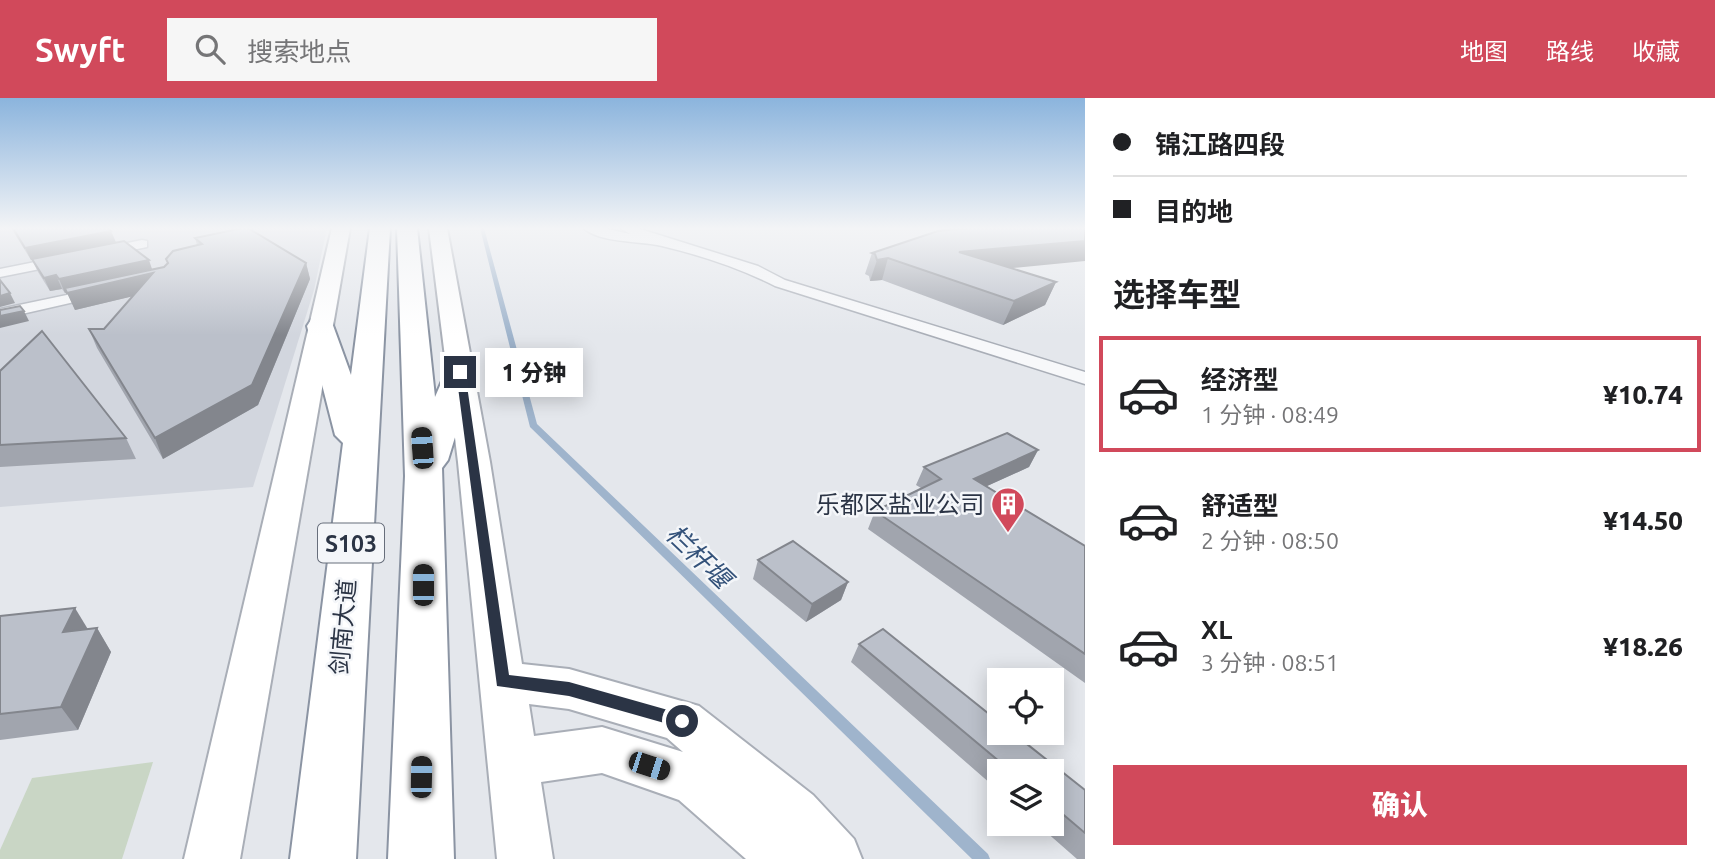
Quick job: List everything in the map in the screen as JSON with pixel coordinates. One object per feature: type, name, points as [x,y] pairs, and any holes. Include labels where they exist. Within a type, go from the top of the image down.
[{"type":"highway","name":"剑南大道","points":[[321,841],[377,264]]},
{"type":"highway","points":[[409,264],[424,475],[421,859]]},
{"type":"highway","points":[[321,326],[359,453]]},
{"type":"highway","points":[[424,475],[460,372]]},
{"type":"main road","points":[[212,859],[334,264]]},
{"type":"main road","points":[[443,264],[525,859]]},
{"type":"main road","points":[[502,681],[569,689],[682,721],[794,814],[834,859]]},
{"type":"main road","points":[[513,762],[602,750],[696,781],[789,859]]},
{"type":"street","points":[[0,273],[47,264]]},
{"type":"street","points":[[735,264],[753,269],[780,283],[1085,378]]},
{"type":"street","points":[[0,314],[109,290]]},
{"type":"shaded area","points":[[0,264],[320,264],[314,290],[253,487],[0,507]]},
{"type":"green space","points":[[153,762],[122,859],[0,859],[0,850],[32,778]]},
{"type":"building","points":[[35,264],[132,264],[59,279],[56,275],[44,278]]},
{"type":"building","points":[[167,264],[306,264],[252,385],[155,438],[89,329],[104,329],[153,273],[67,293],[65,288],[164,267]]},
{"type":"building","points":[[904,264],[996,264],[1056,282],[1014,301]]},
{"type":"building","points":[[0,280],[10,293],[0,296]]},
{"type":"building","points":[[20,306],[24,311],[0,316],[0,310]]},
{"type":"building","points":[[42,331],[126,438],[0,445],[0,371]]},
{"type":"building","points":[[1007,433],[1038,450],[974,479],[1085,546],[1085,654],[875,511],[941,479],[924,467]]},
{"type":"building","points":[[793,541],[848,582],[812,604],[758,560]]},
{"type":"building","points":[[75,608],[63,632],[97,628],[61,707],[0,714],[0,616]]},
{"type":"building","points":[[883,629],[987,712],[987,745],[1028,745],[1046,759],[996,759],[859,644]]},
{"type":"building","points":[[1064,773],[1085,790],[1085,833],[1064,815]]},
{"type":"waterway","name":"栏杆堰","points":[[491,264],[533,425],[983,859]]},
{"type":"place","name":"乐都区盐业公司","points":[[1008,534]]},
{"type":"route","points":[[460,372],[502,681],[569,689],[682,721]]}]
